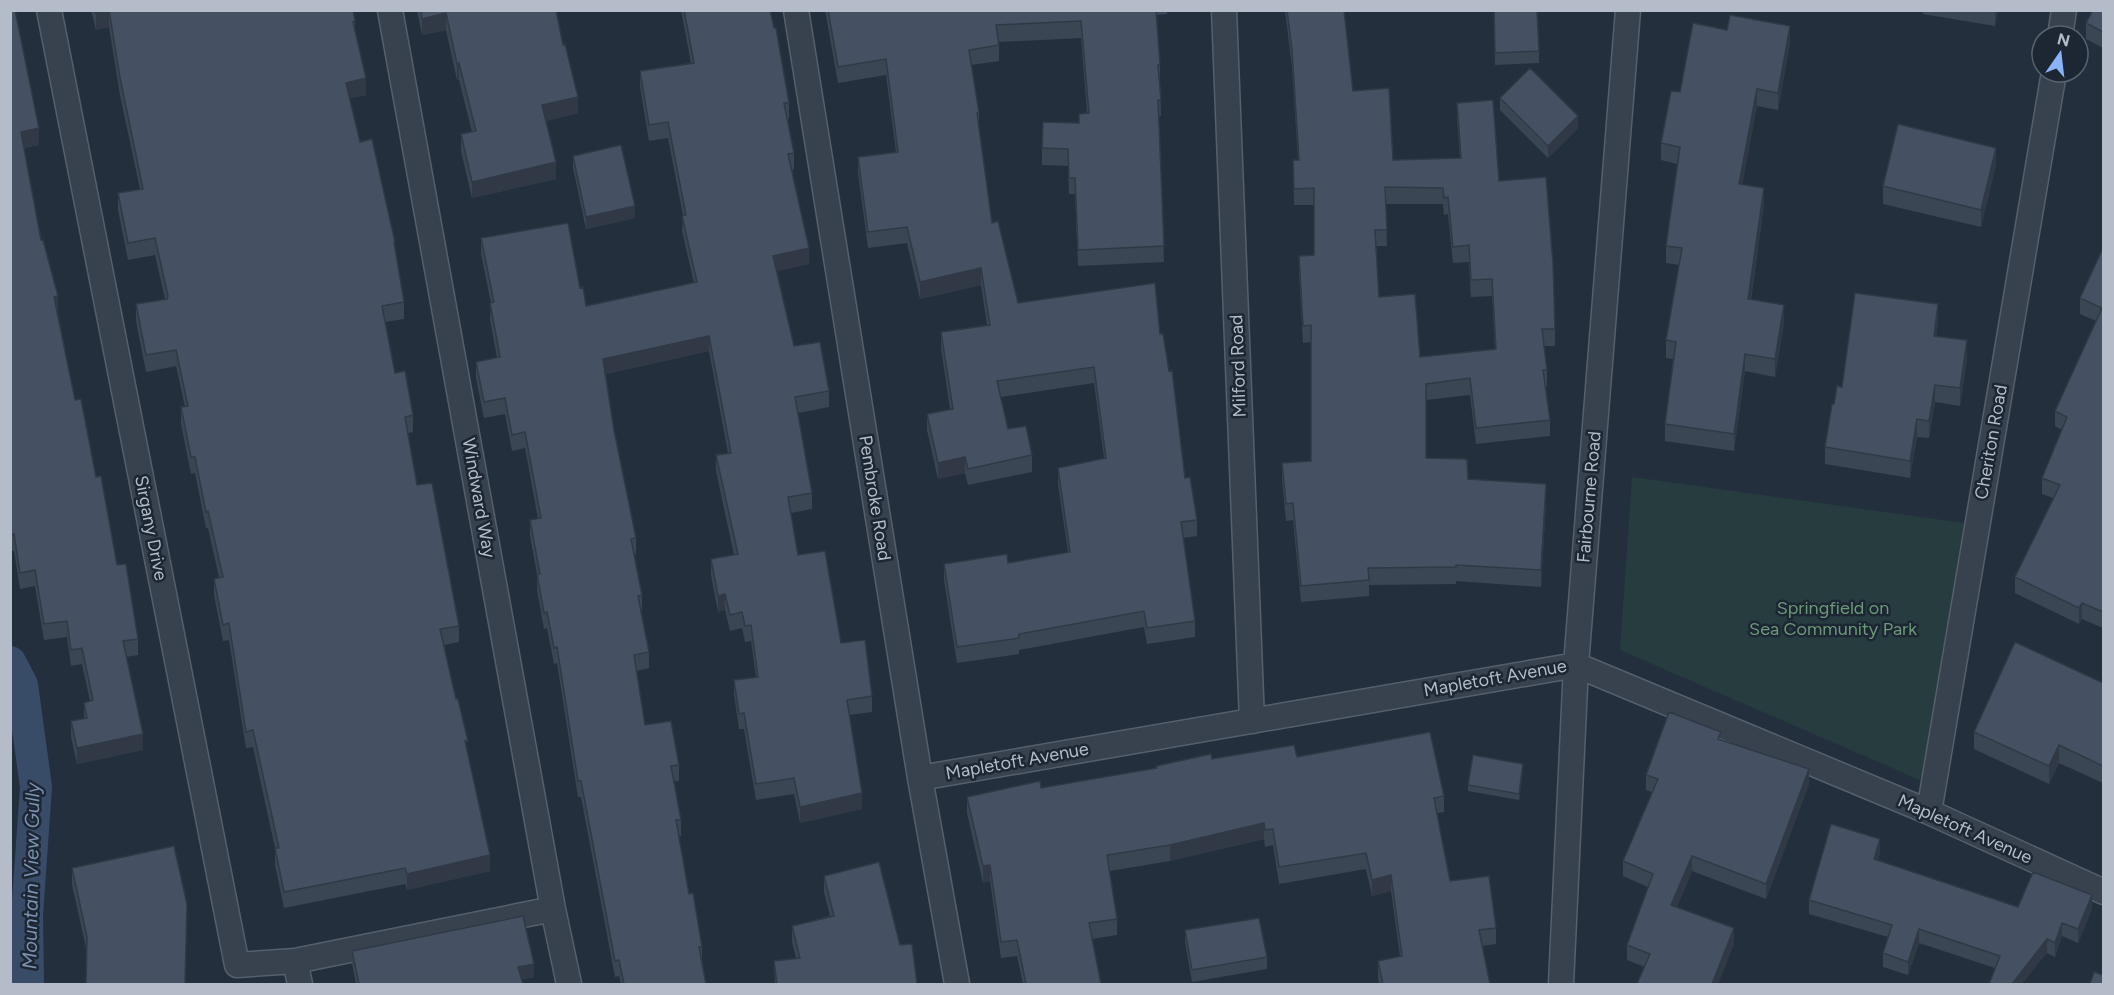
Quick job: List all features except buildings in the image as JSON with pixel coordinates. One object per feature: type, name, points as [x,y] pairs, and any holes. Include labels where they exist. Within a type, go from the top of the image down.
[{"type":"street","name":"Sirgany Drive","points":[[49,10],[237,975],[298,973],[553,909]]},
{"type":"street","name":"Windward Way","points":[[390,10],[553,909],[569,984]]},
{"type":"street","name":"Pembroke Road","points":[[796,10],[920,778],[957,984]]},
{"type":"street","name":"Milford Road","points":[[1224,10],[1252,721]]},
{"type":"street","name":"Fairbourne Road","points":[[1561,984],[1576,665],[1628,10]]},
{"type":"street","name":"Cheriton Road","points":[[1929,812],[2052,84]]},
{"type":"street","name":"Mapletoft Avenue","points":[[920,778],[1576,665],[1929,812],[2103,892]]},
{"type":"green space","name":"Springfield on Sea Community Park","points":[[1632,477],[1964,523],[1922,781],[1620,650]]},
{"type":"waterway","name":"Mountain View Gully","points":[[10,662],[22,685],[36,787],[27,915],[28,984]]}]
